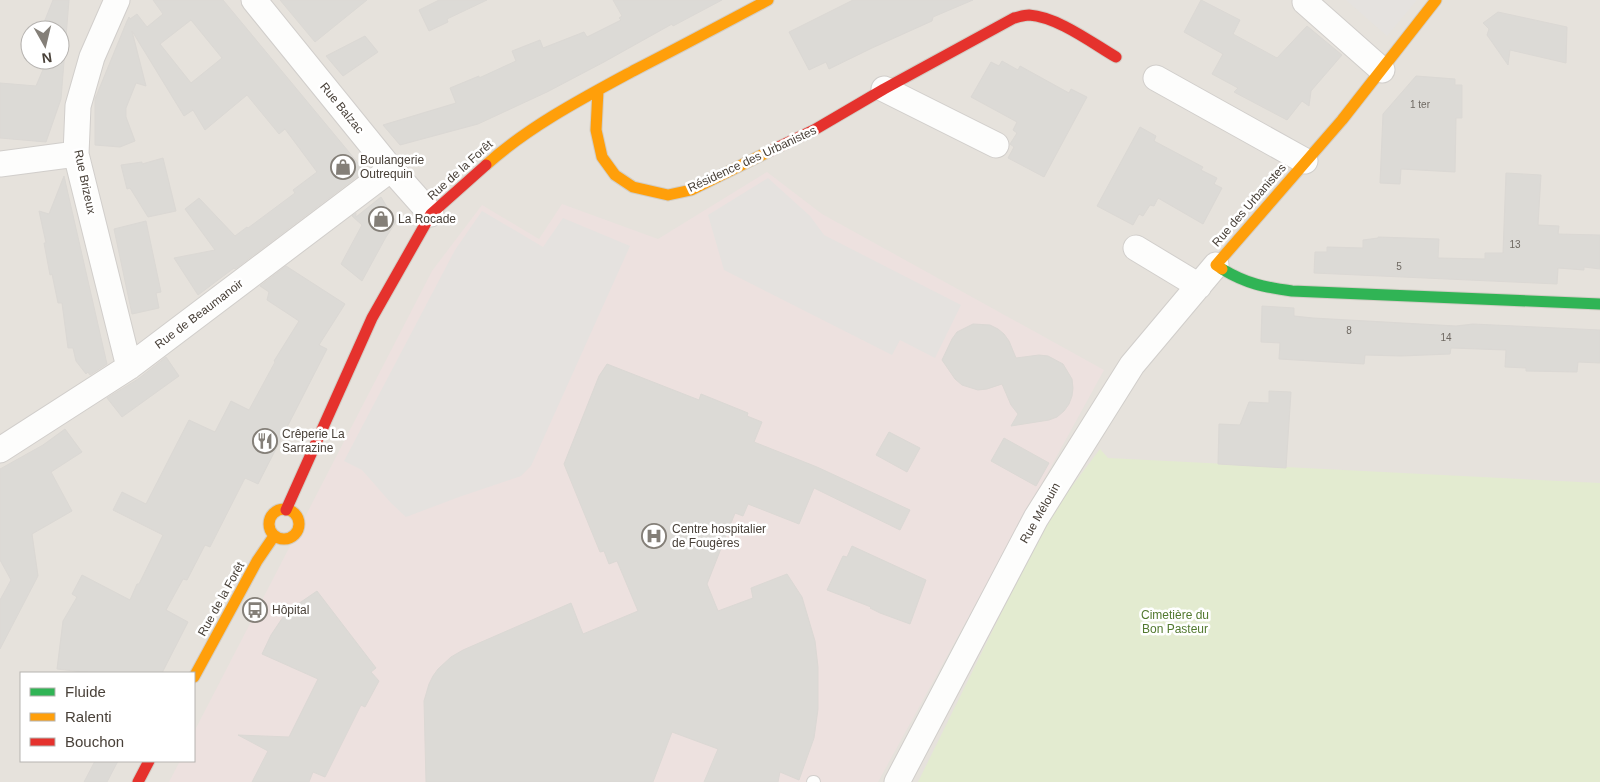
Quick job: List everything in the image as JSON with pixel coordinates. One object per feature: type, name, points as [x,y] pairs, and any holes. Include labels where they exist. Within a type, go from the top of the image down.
[{"type":"street","name":"Rue Brizeux","points":[[117,0],[92,57],[78,106],[76,154],[129,366]]},
{"type":"street","name":"Rue Balzac","points":[[254,0],[391,169],[431,214]]},
{"type":"street","name":"Rue de la Forêt","points":[[286,510],[372,318],[431,214],[500,152],[554,116],[598,90],[768,0]]},
{"type":"street","name":"Rue des Urbanistes","points":[[1436,0],[1382,70],[1216,265],[1235,277],[1257,286],[1292,291],[1600,304]]},
{"type":"street","points":[[1305,2],[1382,70]]},
{"type":"street","name":"Résidence des Urbanistes","points":[[598,90],[596,130],[602,157],[615,175],[633,187],[668,195],[691,190],[814,130],[884,89],[1014,18],[1028,15],[1040,17],[1061,26],[1116,57]]},
{"type":"street","points":[[1156,78],[1305,161]]},
{"type":"street","points":[[884,89],[996,145]]},
{"type":"street","points":[[0,164],[76,154]]},
{"type":"street","name":"Rue de Beaumanoir","points":[[0,450],[129,366],[391,169]]},
{"type":"street","points":[[1136,248],[1199,286]]},
{"type":"street","name":"Rue Mélouin","points":[[897,782],[1036,518],[1132,365],[1216,265]]},
{"type":"street","points":[[280,510],[286,510],[296,515],[298,526],[297,531],[289,538],[284,539],[274,536],[269,524],[270,518],[280,510]]},
{"type":"street","name":"Rue de la Forêt","points":[[195,675],[257,562],[274,536]]},
{"type":"street","points":[[140,778],[148,762]]},
{"type":"shaded area","points":[[0,0],[1600,0],[1600,782],[0,782]]},
{"type":"shaded area","points":[[1346,0],[1417,0],[1387,36]]},
{"type":"shaded area","name":"Centre hospitalier de Fougères","points":[[767,172],[822,214],[1104,370],[878,782],[169,782],[179,762],[195,762],[195,730],[432,271],[482,205],[539,239],[562,204],[658,239]]},
{"type":"shaded area","points":[[768,178],[810,216],[824,235],[961,305],[935,358],[900,340],[892,355],[724,270],[708,215]]},
{"type":"shaded area","points":[[482,211],[543,247],[563,218],[630,246],[531,466],[521,476],[406,517],[362,470],[344,461],[455,250]]},
{"type":"green space","name":"Cimetière du Bon Pasteur","points":[[1100,449],[1108,458],[1600,483],[1600,782],[918,782],[1048,518]]},
{"type":"building","points":[[53,0],[69,0],[67,20],[45,20]]},
{"type":"building","points":[[153,0],[223,0],[363,169],[362,173],[198,295],[174,258],[215,250],[185,209],[199,198],[235,236],[295,193],[293,190],[317,172],[285,129],[279,134],[247,95],[205,130],[193,110],[184,116],[132,31],[146,86],[136,83],[126,108],[126,117],[135,141],[120,147],[95,145],[95,99],[129,17],[130,19],[137,14],[147,27],[163,14]],"holes":[[[191,20],[222,58],[191,83],[160,44]]]},
{"type":"building","points":[[280,0],[367,0],[315,42]]},
{"type":"building","points":[[439,0],[487,0],[447,19],[448,22],[429,31],[419,10]]},
{"type":"building","points":[[613,0],[722,0],[673,26],[672,24],[547,92],[478,124],[400,145],[383,125],[456,103],[450,88],[479,76],[479,78],[516,61],[512,51],[540,40],[543,48],[584,32],[587,37],[621,20],[619,18],[622,16]]},
{"type":"building","points":[[853,0],[973,0],[933,17],[932,21],[829,69],[826,62],[809,70],[789,32]]},
{"type":"building","points":[[1201,0],[1240,20],[1233,34],[1277,58],[1307,26],[1342,55],[1311,91],[1309,106],[1302,101],[1287,120],[1234,92],[1238,88],[1212,74],[1223,54],[1184,32]]},
{"type":"building","points":[[1498,12],[1567,27],[1566,63],[1510,50],[1508,65],[1487,35],[1489,29],[1483,23]]},
{"type":"building","points":[[365,36],[378,52],[343,76],[326,56]]},
{"type":"building","points":[[1002,61],[1018,70],[1020,66],[1069,93],[1071,89],[1087,97],[1044,177],[1008,158],[1014,147],[1010,144],[1017,133],[1013,130],[1017,122],[971,97],[991,62],[999,66]]},
{"type":"building","points":[[43,70],[63,70],[61,99],[46,142],[0,138],[0,83],[36,86]]},
{"type":"building","points":[[1416,76],[1455,79],[1455,85],[1462,85],[1462,118],[1456,118],[1455,172],[1401,169],[1400,184],[1380,183],[1383,114]]},
{"type":"building","points":[[1140,127],[1156,136],[1154,141],[1203,167],[1201,170],[1217,178],[1214,184],[1222,188],[1203,224],[1158,198],[1154,206],[1150,205],[1143,216],[1139,214],[1133,225],[1097,206]]},
{"type":"building","points":[[163,158],[176,211],[148,217],[130,188],[127,189],[121,165],[142,162],[142,164]]},
{"type":"building","points":[[1506,173],[1541,175],[1538,225],[1559,226],[1558,234],[1600,235],[1600,269],[1584,267],[1584,270],[1558,268],[1557,284],[1314,273],[1315,252],[1327,252],[1327,247],[1363,248],[1363,240],[1378,237],[1439,239],[1438,258],[1485,259],[1485,253],[1503,253]]},
{"type":"building","points":[[64,176],[107,364],[90,375],[88,372],[86,374],[76,361],[73,348],[68,348],[62,303],[58,303],[52,274],[50,275],[39,211],[49,214]]},
{"type":"building","points":[[381,197],[396,222],[362,281],[341,264],[362,225],[352,216],[356,213],[356,217]]},
{"type":"building","points":[[146,221],[161,292],[156,293],[159,308],[132,314],[114,229]]},
{"type":"building","points":[[286,266],[345,304],[319,345],[327,349],[258,484],[245,478],[210,547],[205,545],[187,580],[183,579],[166,610],[188,622],[163,672],[83,672],[57,669],[63,621],[77,597],[72,594],[82,575],[130,600],[163,535],[113,510],[122,492],[146,504],[189,420],[215,432],[231,401],[249,410],[274,361],[299,321],[267,300],[269,292],[260,286]]},
{"type":"building","points":[[1262,306],[1294,308],[1294,316],[1313,318],[1456,326],[1473,324],[1600,330],[1600,363],[1578,362],[1577,372],[1526,371],[1526,368],[1505,367],[1506,350],[1451,348],[1450,354],[1365,355],[1364,364],[1279,359],[1280,343],[1261,342]]},
{"type":"building","points":[[973,324],[990,325],[998,329],[1009,341],[1016,358],[1039,355],[1048,356],[1063,364],[1072,379],[1073,388],[1069,404],[1064,411],[1057,417],[1049,420],[1011,426],[1018,414],[1011,405],[1002,384],[978,390],[962,385],[955,379],[942,360],[957,332]]},
{"type":"building","points":[[166,357],[179,376],[122,417],[107,398],[138,379]]},
{"type":"building","points":[[607,364],[699,400],[701,394],[748,413],[747,416],[762,422],[754,442],[817,467],[910,510],[900,530],[814,488],[799,524],[748,504],[743,516],[735,513],[707,584],[718,611],[753,598],[751,588],[787,574],[802,597],[815,641],[818,667],[818,709],[814,738],[799,780],[780,772],[778,782],[704,782],[718,749],[672,732],[653,782],[426,782],[424,701],[433,676],[451,657],[571,603],[583,634],[638,611],[617,561],[609,564],[604,551],[600,552],[564,464],[599,376]]},
{"type":"building","points":[[1269,391],[1291,392],[1286,468],[1218,464],[1219,424],[1240,425],[1249,402],[1269,403]]},
{"type":"building","points":[[65,429],[82,452],[51,472],[72,511],[32,534],[38,576],[0,649],[0,600],[11,580],[0,560],[0,469],[43,445]]},
{"type":"building","points":[[889,432],[920,448],[907,472],[876,455]]},
{"type":"building","points":[[1004,438],[1049,463],[1036,486],[991,461]]},
{"type":"building","points":[[852,546],[926,580],[910,624],[827,590],[843,556],[847,557]]},
{"type":"building","points":[[317,591],[376,668],[371,672],[379,681],[365,707],[361,705],[325,777],[313,772],[309,782],[252,782],[268,751],[238,735],[289,737],[318,679],[262,654],[271,635],[283,617]]},
{"type":"building","points":[[94,762],[117,762],[107,782],[84,782]]},
{"type":"traffic: fast","points":[[1222,269],[1256,284],[1292,291],[1600,304]]},
{"type":"traffic: slow","points":[[486,165],[520,138],[576,103],[768,0]]},
{"type":"traffic: slow","points":[[1222,269],[1216,265],[1342,120],[1436,0]]},
{"type":"traffic: slow","points":[[598,90],[596,130],[602,157],[615,175],[633,187],[668,195],[691,190],[768,152]]},
{"type":"traffic: slow","points":[[284,509],[290,510],[298,518],[299,524],[298,530],[290,538],[284,539],[278,538],[270,530],[269,524],[270,518],[278,510],[284,509]]},
{"type":"traffic: slow","points":[[195,675],[257,561],[274,536]]},
{"type":"traffic: jam","points":[[768,152],[814,130],[884,89],[1014,18],[1029,15],[1051,20],[1063,25],[1116,57]]},
{"type":"traffic: jam","points":[[286,510],[372,318],[431,214],[486,165]]},
{"type":"traffic: jam","points":[[138,782],[148,762]]},
{"type":"place","name":"Boulangerie Outrequin","points":[[343,167]]},
{"type":"place","name":"La Rocade","points":[[381,219]]},
{"type":"place","name":"Crêperie La Sarrazine","points":[[265,441]]},
{"type":"place","name":"Centre hospitalier de Fougères","points":[[654,536]]},
{"type":"place","name":"Hôpital","points":[[255,610]]}]
